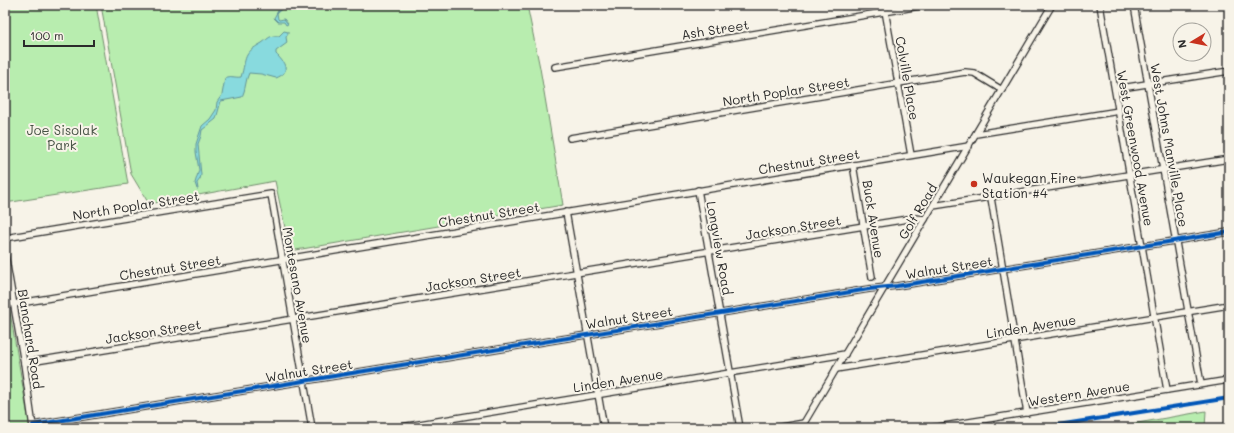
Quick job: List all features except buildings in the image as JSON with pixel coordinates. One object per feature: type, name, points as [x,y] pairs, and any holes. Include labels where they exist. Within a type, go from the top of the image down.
[{"type":"street","name":"Colville Place","points":[[884,5],[911,155]]},
{"type":"street","name":"Ash Street","points":[[555,67],[926,5]]},
{"type":"street","name":"Golf Road","points":[[803,426],[1052,5]]},
{"type":"street","name":"West Greenwood Avenue","points":[[1101,5],[1167,390]]},
{"type":"street","name":"West Johns Manville Place","points":[[1134,5],[1201,384]]},
{"type":"street","points":[[1115,89],[1229,71]]},
{"type":"street","name":"North Poplar Street","points":[[570,138],[965,72],[974,73],[1002,90]]},
{"type":"street","points":[[976,134],[1119,111]]},
{"type":"street","name":"Chestnut Street","points":[[14,304],[969,146]]},
{"type":"street","points":[[933,206],[1229,159]]},
{"type":"street","name":"Buck Avenue","points":[[853,165],[872,277]]},
{"type":"street","name":"Longview Road","points":[[698,190],[740,428]]},
{"type":"street","name":"North Poplar Street","points":[[5,238],[271,194]]},
{"type":"street","name":"Montesano Avenue","points":[[271,194],[312,428]]},
{"type":"street","points":[[990,198],[1027,413]]},
{"type":"street","points":[[566,212],[604,428]]},
{"type":"street","name":"Jackson Street","points":[[24,363],[914,218],[925,219]]},
{"type":"street","name":"Walnut Street","points":[[33,427],[869,288],[885,287],[1003,269],[1229,232]]},
{"type":"street","name":"Blanchard Road","points":[[5,254],[24,363],[33,427]]},
{"type":"street","name":"Linden Avenue","points":[[836,369],[1229,305]]},
{"type":"street","name":"Linden Avenue","points":[[395,428],[845,354]]},
{"type":"street","name":"Western Avenue","points":[[932,428],[1229,380]]},
{"type":"street","points":[[775,428],[803,426]]},
{"type":"green space","name":"Joe Sisolak Park","points":[[5,5],[96,5],[128,184],[5,203]]},
{"type":"green space","points":[[101,5],[527,5],[540,68],[563,205],[290,251],[275,181],[149,204],[131,174]]},
{"type":"green space","points":[[5,284],[30,428],[5,428]]},
{"type":"green space","points":[[1206,411],[1205,428],[1109,428]]},
{"type":"water","points":[[281,5],[286,5],[277,13],[278,19],[284,19],[288,24],[286,25],[284,22],[278,22],[274,18]]},
{"type":"water","points":[[284,31],[288,32],[286,37],[287,43],[276,51],[276,54],[284,64],[284,73],[276,78],[261,74],[249,73],[242,97],[221,101],[216,119],[202,130],[198,144],[201,175],[197,183],[197,189],[195,183],[199,170],[196,144],[202,126],[210,119],[216,110],[217,102],[222,95],[225,78],[241,77],[248,53],[270,37],[279,36]]},
{"type":"cycle path","points":[[33,425],[1229,232]]},
{"type":"cycle path","points":[[1039,428],[1229,398]]},
{"type":"place","name":"Waukegan Fire Station #4","points":[[974,184]]}]
